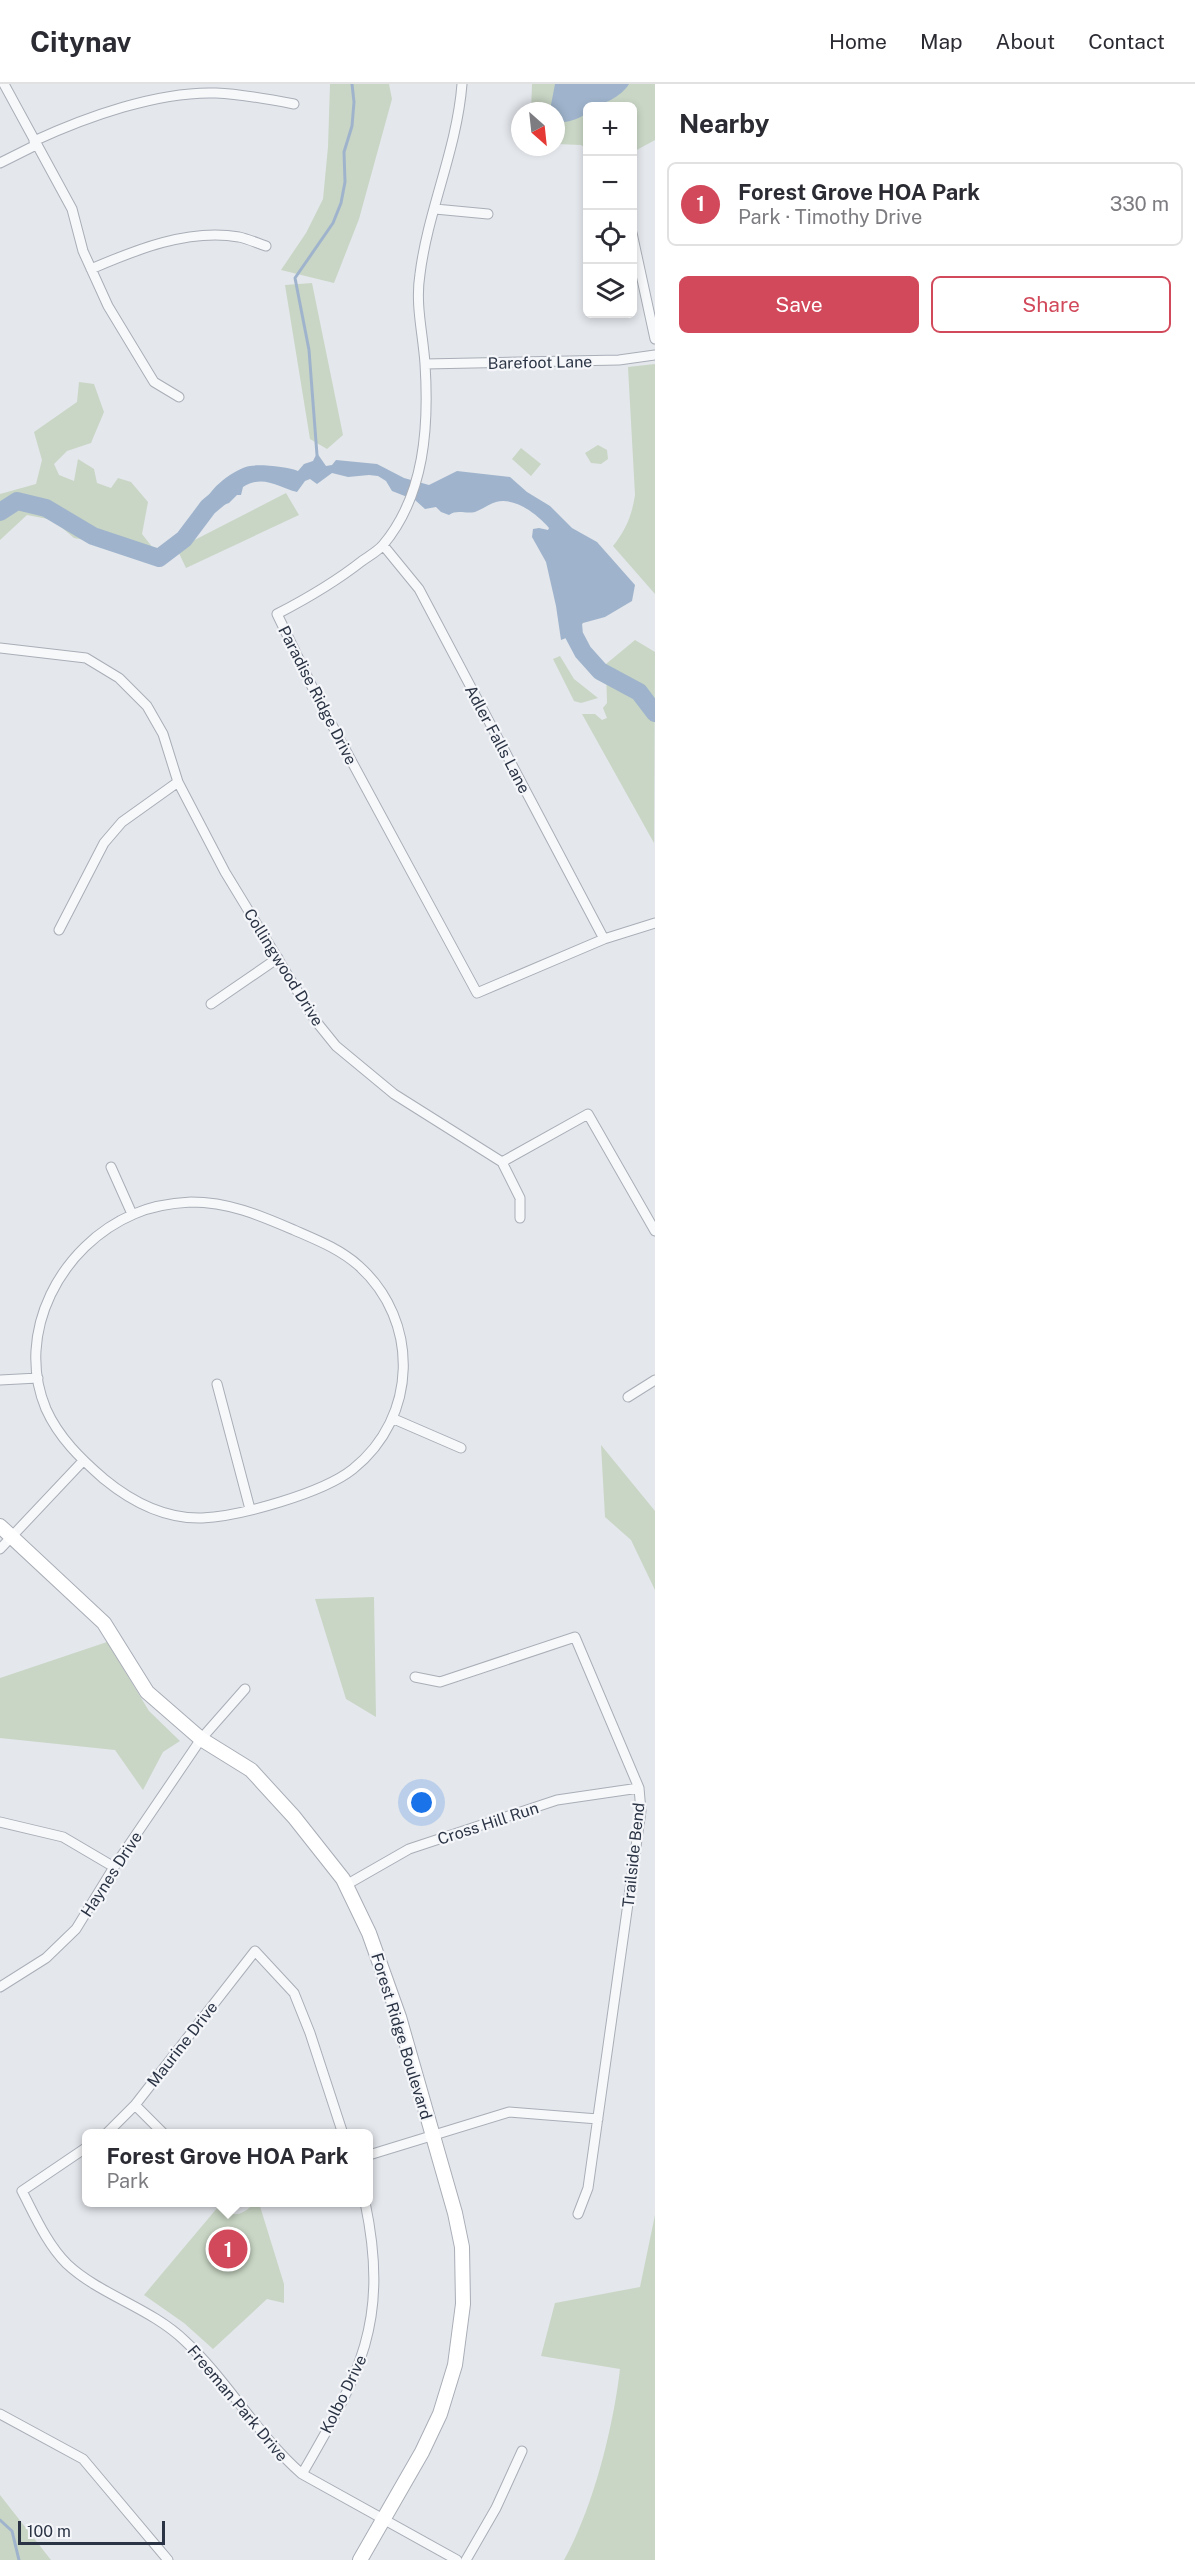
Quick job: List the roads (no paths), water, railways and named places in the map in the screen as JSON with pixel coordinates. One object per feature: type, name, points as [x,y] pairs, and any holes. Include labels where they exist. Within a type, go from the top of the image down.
[{"type":"street","points":[[4,84],[72,209],[91,269],[108,306],[154,382],[179,397]]},
{"type":"street","name":"Paradise Ridge Drive","points":[[462,84],[454,137],[424,248],[417,307],[425,364],[422,464],[403,516],[383,546],[329,587],[277,614],[319,701],[477,993],[604,939],[655,923]]},
{"type":"street","points":[[0,163],[76,122],[165,98],[214,93],[294,104]]},
{"type":"street","points":[[435,209],[489,214]]},
{"type":"street","points":[[91,269],[129,253],[171,241],[207,235],[239,237],[266,246]]},
{"type":"street","points":[[637,252],[655,339]]},
{"type":"street","name":"Barefoot Lane","points":[[425,364],[619,360],[655,355]]},
{"type":"street","name":"Adler Falls Lane","points":[[383,546],[418,589],[604,939]]},
{"type":"street","name":"Collingwood Drive","points":[[0,648],[86,658],[119,678],[147,706],[163,734],[178,782],[225,872],[315,1020],[336,1046],[394,1094],[502,1162]]},
{"type":"street","points":[[59,930],[104,843],[122,822],[178,782]]},
{"type":"street","points":[[211,1004],[278,958]]},
{"type":"street","points":[[520,1218],[520,1198],[502,1162],[588,1113],[655,1231]]},
{"type":"street","points":[[111,1167],[132,1214]]},
{"type":"street","points":[[175,1203],[224,1204],[249,1210],[330,1245],[358,1265],[380,1290],[398,1329],[402,1345],[403,1378],[394,1419],[368,1456],[340,1479],[311,1492],[250,1509],[200,1518],[167,1513],[135,1501],[83,1461],[54,1425],[43,1400],[38,1378],[37,1336],[49,1296],[78,1254],[103,1232],[132,1214],[175,1203]]},
{"type":"street","points":[[0,1380],[38,1378]]},
{"type":"street","points":[[628,1396],[655,1380]]},
{"type":"street","points":[[217,1384],[250,1509]]},
{"type":"street","points":[[394,1419],[461,1448]]},
{"type":"street","points":[[0,1549],[83,1461]]},
{"type":"street","name":"Forest Ridge Boulevard","points":[[0,1526],[104,1623],[147,1692],[201,1739],[251,1770],[294,1817],[346,1885],[369,1933],[399,2017],[455,2213],[462,2247],[463,2304],[455,2365],[440,2414],[360,2560]]},
{"type":"street","name":"Trailside Bend","points":[[415,1677],[440,1682],[575,1637],[639,1788],[641,1810],[598,2120],[588,2188],[578,2214]]},
{"type":"street","name":"Haynes Drive","points":[[0,1987],[46,1958],[76,1929],[114,1867],[201,1739],[245,1689]]},
{"type":"street","name":"Cross Hill Run","points":[[346,1885],[420,1845],[556,1800],[639,1788]]},
{"type":"street","points":[[0,1822],[63,1837],[114,1867]]},
{"type":"street","name":"Maurine Drive","points":[[109,2129],[135,2105],[255,1951],[294,1993],[310,2033],[342,2129]]},
{"type":"street","points":[[135,2105],[160,2129]]},
{"type":"street","points":[[373,2154],[509,2112],[598,2120]]},
{"type":"street","name":"Freeman Park Drive","points":[[82,2150],[22,2191],[50,2244],[68,2264],[87,2279],[136,2305],[183,2339],[217,2373],[280,2455],[302,2474],[457,2560]]},
{"type":"street","name":"Kolbo Drive","points":[[302,2474],[344,2400],[364,2353],[373,2312],[375,2276],[372,2236],[366,2207]]},
{"type":"street","points":[[0,2414],[83,2459],[168,2560]]},
{"type":"street","points":[[466,2560],[496,2508],[522,2451]]},
{"type":"water","points":[[555,84],[629,84],[611,100],[583,102],[583,115],[565,122],[565,102],[552,102]]},
{"type":"water","points":[[317,453],[326,466],[332,465],[336,460],[377,464],[404,478],[429,485],[457,471],[510,477],[527,492],[550,506],[572,528],[597,542],[635,585],[632,601],[605,617],[583,623],[574,635],[561,640],[546,562],[532,537],[533,529],[548,530],[549,528],[532,512],[511,502],[496,502],[475,512],[455,512],[449,515],[436,507],[425,509],[415,500],[392,491],[386,481],[378,476],[348,477],[332,473],[317,484],[310,479],[305,481],[297,492],[270,483],[250,483],[243,487],[241,495],[237,495],[229,503],[212,509],[206,505],[210,493],[237,471],[260,465],[298,471],[304,464],[313,461]]},
{"type":"waterway","points":[[317,455],[309,350],[295,278],[333,223],[341,203],[345,182],[344,152],[352,126],[354,102],[352,84]]},
{"type":"waterway","points":[[0,512],[17,501],[46,508],[93,536],[159,558],[184,539],[208,507],[226,492]]},
{"type":"waterway","points":[[572,612],[574,635],[583,652],[600,671],[639,692],[655,713]]},
{"type":"waterway","points":[[0,2520],[12,2531],[19,2560]]},
{"type":"place","name":"Forest Grove HOA Park","points":[[228,2249]]}]
